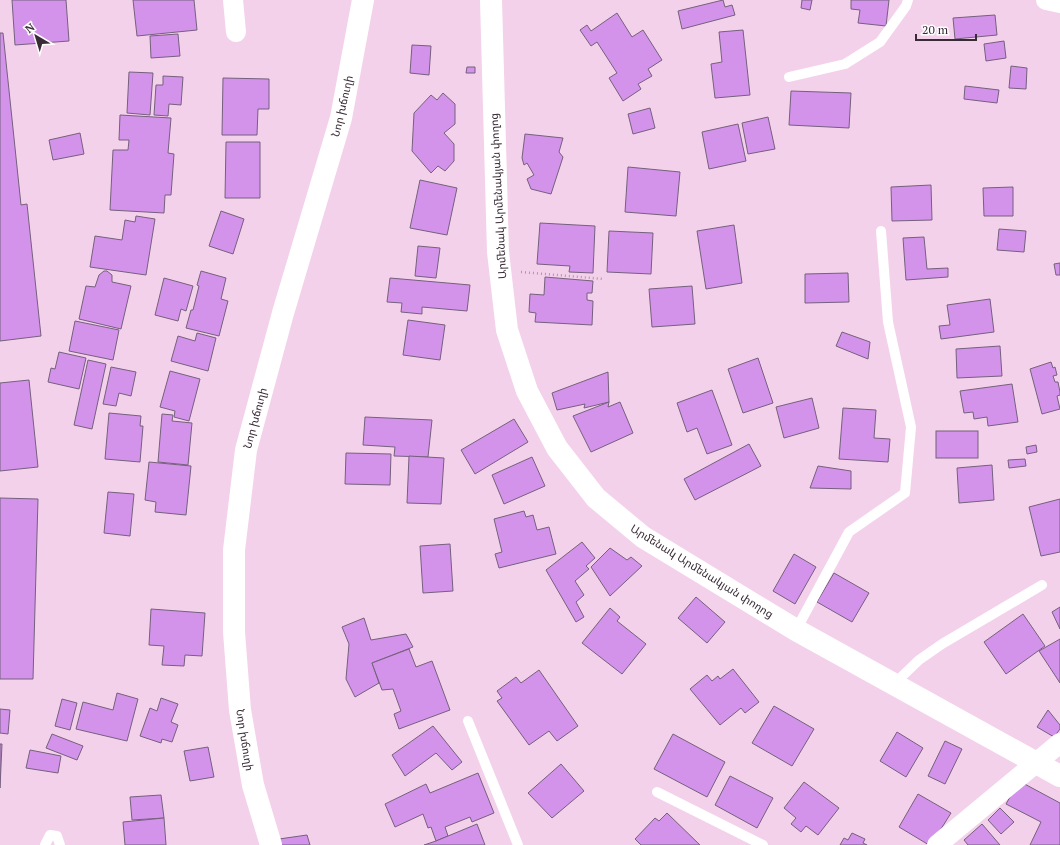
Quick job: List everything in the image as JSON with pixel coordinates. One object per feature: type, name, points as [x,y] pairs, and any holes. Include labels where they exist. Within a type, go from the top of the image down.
[{"type":"main road","name":"Նոր խճուղի","points":[[271,845],[253,785],[240,710],[234,632],[234,550],[246,450],[283,313],[341,118],[363,0]]},
{"type":"main road","name":"Արմենակ Արմենակյան փողոց","points":[[491,0],[498,252],[507,330],[527,391],[557,448],[596,498],[643,537],[796,630],[1060,776]]},
{"type":"street","points":[[234,0],[236,32]]},
{"type":"street","points":[[1046,0],[1060,4]]},
{"type":"street","points":[[937,845],[1035,762],[1060,743]]},
{"type":"lane","points":[[789,77],[845,64],[880,42],[906,6],[908,0]]},
{"type":"lane","points":[[796,630],[849,532],[905,493],[911,426],[888,322],[881,231]]},
{"type":"lane","points":[[894,684],[919,660],[942,644],[1042,586]]},
{"type":"lane","points":[[468,721],[518,845]]},
{"type":"lane","points":[[657,792],[763,845]]},
{"type":"lane","points":[[45,845],[50,835],[57,836],[60,845]]},
{"type":"path","points":[[519,272],[604,279]]},
{"type":"building","points":[[12,0],[66,0],[69,41],[15,45]]},
{"type":"building","points":[[133,0],[194,0],[197,30],[137,36]]},
{"type":"building","points":[[723,0],[725,7],[732,5],[735,15],[682,29],[678,11]]},
{"type":"building","points":[[802,0],[812,0],[810,10],[801,8]]},
{"type":"building","points":[[851,0],[889,0],[886,26],[858,23],[860,10],[851,9]]},
{"type":"building","points":[[617,13],[632,37],[643,30],[662,60],[648,69],[652,76],[638,84],[641,89],[623,101],[609,78],[617,73],[597,42],[591,46],[580,30],[587,25],[591,31]]},
{"type":"building","points":[[995,15],[997,35],[955,39],[953,18]]},
{"type":"building","points":[[743,30],[750,95],[715,98],[711,64],[722,62],[719,32]]},
{"type":"building","points":[[0,33],[3,33],[21,205],[27,204],[41,336],[0,341]]},
{"type":"building","points":[[178,34],[180,56],[151,58],[150,36]]},
{"type":"building","points":[[1004,41],[1006,58],[986,61],[984,44]]},
{"type":"building","points":[[412,45],[431,46],[429,75],[410,73]]},
{"type":"building","points":[[1011,66],[1027,68],[1026,89],[1009,88]]},
{"type":"building","points":[[467,67],[475,67],[475,73],[466,73]]},
{"type":"building","points":[[129,72],[153,73],[150,115],[127,113]]},
{"type":"building","points":[[163,76],[183,77],[181,105],[169,104],[168,116],[154,115],[156,85],[163,85]]},
{"type":"building","points":[[223,78],[269,79],[269,109],[258,109],[257,135],[222,135]]},
{"type":"building","points":[[965,86],[999,90],[997,103],[964,99]]},
{"type":"building","points":[[791,91],[851,93],[849,128],[789,125]]},
{"type":"building","points":[[443,93],[455,104],[455,124],[444,133],[454,144],[454,161],[445,171],[438,166],[431,173],[412,151],[414,113],[431,95],[437,100]]},
{"type":"building","points":[[650,108],[655,128],[633,134],[628,114]]},
{"type":"building","points":[[120,115],[171,118],[168,153],[174,154],[171,195],[165,195],[164,213],[110,210],[113,150],[128,150],[129,140],[119,140]]},
{"type":"building","points":[[768,117],[775,149],[748,154],[742,123]]},
{"type":"building","points":[[738,124],[746,161],[709,169],[702,132]]},
{"type":"building","points":[[80,133],[84,154],[53,160],[49,140]]},
{"type":"building","points":[[525,134],[563,138],[559,152],[563,157],[551,194],[531,189],[527,179],[534,175],[527,163],[524,165],[522,158]]},
{"type":"building","points":[[226,142],[260,142],[260,198],[225,198]]},
{"type":"building","points":[[628,167],[680,172],[676,216],[625,212]]},
{"type":"building","points":[[420,180],[457,188],[447,235],[410,228]]},
{"type":"building","points":[[931,185],[932,220],[892,221],[891,187]]},
{"type":"building","points":[[1013,187],[1013,216],[984,216],[983,188]]},
{"type":"building","points":[[221,211],[244,219],[233,254],[209,246]]},
{"type":"building","points":[[136,216],[155,219],[146,275],[90,267],[95,236],[122,240],[125,220],[135,222]]},
{"type":"building","points":[[540,223],[595,226],[593,273],[569,272],[570,266],[537,264]]},
{"type":"building","points":[[734,225],[742,283],[706,289],[697,231]]},
{"type":"building","points":[[999,229],[1026,231],[1024,252],[997,250]]},
{"type":"building","points":[[609,231],[653,233],[651,274],[607,272]]},
{"type":"building","points":[[924,237],[927,269],[948,268],[948,277],[906,280],[903,238]]},
{"type":"building","points":[[418,246],[440,248],[436,278],[415,276]]},
{"type":"building","points":[[1060,263],[1060,275],[1056,275],[1054,264]]},
{"type":"building","points":[[104,271],[107,271],[112,275],[112,282],[131,286],[121,329],[79,319],[86,286],[95,287],[99,275]]},
{"type":"building","points":[[201,271],[226,278],[221,299],[228,301],[219,336],[186,328],[191,310],[193,310]]},
{"type":"building","points":[[848,273],[849,302],[805,303],[805,274]]},
{"type":"building","points":[[545,277],[593,281],[592,293],[587,293],[587,300],[593,301],[592,325],[535,322],[536,313],[529,312],[530,294],[544,295]]},
{"type":"building","points":[[164,278],[193,286],[186,311],[181,309],[178,321],[155,315]]},
{"type":"building","points":[[390,278],[470,285],[467,311],[422,307],[422,314],[401,312],[402,303],[387,302]]},
{"type":"building","points":[[692,286],[695,324],[652,327],[649,289]]},
{"type":"building","points":[[990,299],[994,332],[941,339],[939,326],[950,325],[947,305]]},
{"type":"building","points":[[408,320],[445,325],[440,360],[403,355]]},
{"type":"building","points":[[75,321],[119,330],[113,360],[69,351]]},
{"type":"building","points":[[842,332],[870,342],[868,359],[836,346]]},
{"type":"building","points":[[197,333],[216,338],[208,371],[171,361],[178,336],[195,341]]},
{"type":"building","points":[[1000,346],[1002,376],[957,378],[956,349]]},
{"type":"building","points":[[59,352],[86,358],[79,389],[48,382],[51,368],[55,369]]},
{"type":"building","points":[[758,358],[773,403],[743,413],[728,369]]},
{"type":"building","points":[[88,360],[106,364],[92,429],[74,425]]},
{"type":"building","points":[[1051,362],[1053,368],[1055,367],[1057,375],[1053,376],[1055,382],[1058,382],[1060,395],[1057,396],[1060,409],[1042,414],[1030,369]]},
{"type":"building","points":[[111,367],[136,372],[131,396],[119,393],[116,406],[103,404]]},
{"type":"building","points":[[170,371],[200,379],[189,421],[174,417],[175,411],[160,407]]},
{"type":"building","points":[[608,372],[609,402],[584,408],[585,404],[557,410],[552,393]]},
{"type":"building","points":[[29,380],[38,467],[0,471],[0,383]]},
{"type":"building","points":[[1012,384],[1018,422],[988,426],[987,417],[974,419],[973,412],[964,413],[960,391]]},
{"type":"building","points":[[712,390],[732,445],[707,454],[697,428],[687,432],[677,403]]},
{"type":"building","points":[[812,398],[819,428],[784,438],[776,407]]},
{"type":"building","points":[[609,402],[608,407],[620,402],[633,433],[591,452],[573,416]]},
{"type":"building","points":[[843,408],[876,410],[874,438],[890,439],[888,462],[839,459]]},
{"type":"building","points":[[109,413],[141,416],[140,426],[143,426],[140,462],[105,459]]},
{"type":"building","points":[[162,414],[173,415],[172,421],[192,423],[188,465],[158,462]]},
{"type":"building","points":[[365,417],[432,420],[428,457],[394,456],[395,447],[363,445]]},
{"type":"building","points":[[514,419],[528,442],[475,474],[461,450]]},
{"type":"building","points":[[936,431],[978,431],[978,458],[936,458]]},
{"type":"building","points":[[749,444],[761,466],[695,500],[684,479]]},
{"type":"building","points":[[1036,445],[1037,452],[1027,454],[1026,447]]},
{"type":"building","points":[[346,453],[391,454],[390,485],[345,484]]},
{"type":"building","points":[[409,456],[444,458],[441,504],[407,503]]},
{"type":"building","points":[[532,457],[545,486],[504,504],[492,475]]},
{"type":"building","points":[[1025,459],[1026,466],[1009,468],[1008,460]]},
{"type":"building","points":[[149,462],[191,466],[186,515],[155,512],[156,502],[145,500]]},
{"type":"building","points":[[992,465],[994,500],[959,503],[957,468]]},
{"type":"building","points":[[818,466],[851,471],[851,489],[810,488]]},
{"type":"building","points":[[108,492],[134,494],[130,536],[104,533]]},
{"type":"building","points":[[0,498],[38,499],[33,679],[0,679]]},
{"type":"building","points":[[1060,499],[1060,552],[1041,556],[1029,507]]},
{"type":"building","points":[[524,511],[526,517],[533,515],[537,530],[549,527],[556,554],[499,568],[495,554],[502,552],[494,519]]},
{"type":"building","points":[[582,542],[595,558],[586,566],[589,569],[575,581],[584,595],[576,602],[584,617],[576,622],[546,570]]},
{"type":"building","points":[[450,544],[453,591],[423,593],[420,546]]},
{"type":"building","points":[[610,548],[627,560],[631,557],[642,566],[610,596],[591,567]]},
{"type":"building","points":[[794,554],[816,567],[795,604],[773,591]]},
{"type":"building","points":[[834,573],[869,593],[852,622],[817,602]]},
{"type":"building","points":[[696,597],[725,622],[707,643],[678,618]]},
{"type":"building","points":[[1060,607],[1060,629],[1052,612]]},
{"type":"building","points":[[610,608],[620,617],[617,621],[646,644],[622,674],[582,643]]},
{"type":"building","points":[[151,609],[205,613],[202,656],[185,655],[184,666],[162,665],[164,646],[149,645]]},
{"type":"building","points":[[1023,614],[1045,646],[1006,674],[984,642]]},
{"type":"building","points":[[364,618],[371,640],[406,634],[413,647],[372,663],[379,683],[355,697],[346,679],[349,644],[342,627]]},
{"type":"building","points":[[1060,639],[1060,683],[1039,651]]},
{"type":"building","points":[[409,649],[416,667],[432,661],[450,710],[399,729],[394,714],[401,711],[393,689],[382,690],[372,663]]},
{"type":"building","points":[[733,669],[759,702],[745,713],[741,708],[720,725],[690,689],[707,675],[712,681],[718,676],[720,679]]},
{"type":"building","points":[[539,670],[578,726],[557,741],[549,731],[529,745],[497,701],[502,698],[497,691],[516,677],[521,683]]},
{"type":"building","points":[[117,693],[138,699],[127,741],[76,729],[83,702],[113,710]]},
{"type":"building","points":[[161,698],[178,704],[171,722],[178,725],[172,742],[162,739],[161,743],[140,736],[150,708],[157,711]]},
{"type":"building","points":[[62,699],[77,703],[70,730],[55,726]]},
{"type":"building","points":[[774,706],[814,729],[792,766],[752,743]]},
{"type":"building","points":[[0,709],[10,710],[8,734],[0,733]]},
{"type":"building","points":[[1048,710],[1060,725],[1060,729],[1054,737],[1037,727]]},
{"type":"building","points":[[433,726],[462,762],[452,770],[436,753],[405,776],[392,755]]},
{"type":"building","points":[[897,732],[923,748],[906,777],[880,761]]},
{"type":"building","points":[[52,734],[83,746],[77,760],[46,748]]},
{"type":"building","points":[[673,734],[725,762],[707,797],[654,769]]},
{"type":"building","points":[[945,741],[962,749],[945,784],[928,776]]},
{"type":"building","points":[[0,744],[2,744],[0,788]]},
{"type":"building","points":[[208,747],[214,777],[190,781],[184,751]]},
{"type":"building","points":[[30,750],[61,756],[58,773],[26,768]]},
{"type":"building","points":[[561,764],[584,791],[552,818],[528,793]]},
{"type":"building","points":[[478,773],[494,813],[472,822],[470,817],[445,827],[448,836],[436,841],[431,827],[428,828],[423,814],[395,827],[385,804],[426,784],[430,793]]},
{"type":"building","points":[[730,776],[773,798],[757,828],[715,805]]},
{"type":"building","points":[[1019,781],[1060,803],[1060,845],[1030,845],[1041,822],[1006,804]]},
{"type":"building","points":[[804,782],[839,808],[818,835],[806,826],[801,832],[791,824],[796,818],[784,808]]},
{"type":"building","points":[[918,794],[951,813],[931,845],[899,827]]},
{"type":"building","points":[[161,795],[164,818],[132,820],[130,797]]},
{"type":"building","points":[[1000,808],[1014,822],[1001,834],[988,820]]},
{"type":"building","points":[[667,813],[700,845],[641,845],[635,839],[655,818],[659,821]]},
{"type":"building","points":[[164,818],[166,845],[125,845],[123,822]]},
{"type":"building","points":[[477,824],[485,845],[424,845],[436,841]]},
{"type":"building","points":[[982,824],[1000,845],[968,845],[964,840]]},
{"type":"building","points":[[852,833],[865,839],[863,843],[867,845],[840,845],[844,838],[848,840]]},
{"type":"building","points":[[307,835],[310,845],[280,845],[279,839]]}]
